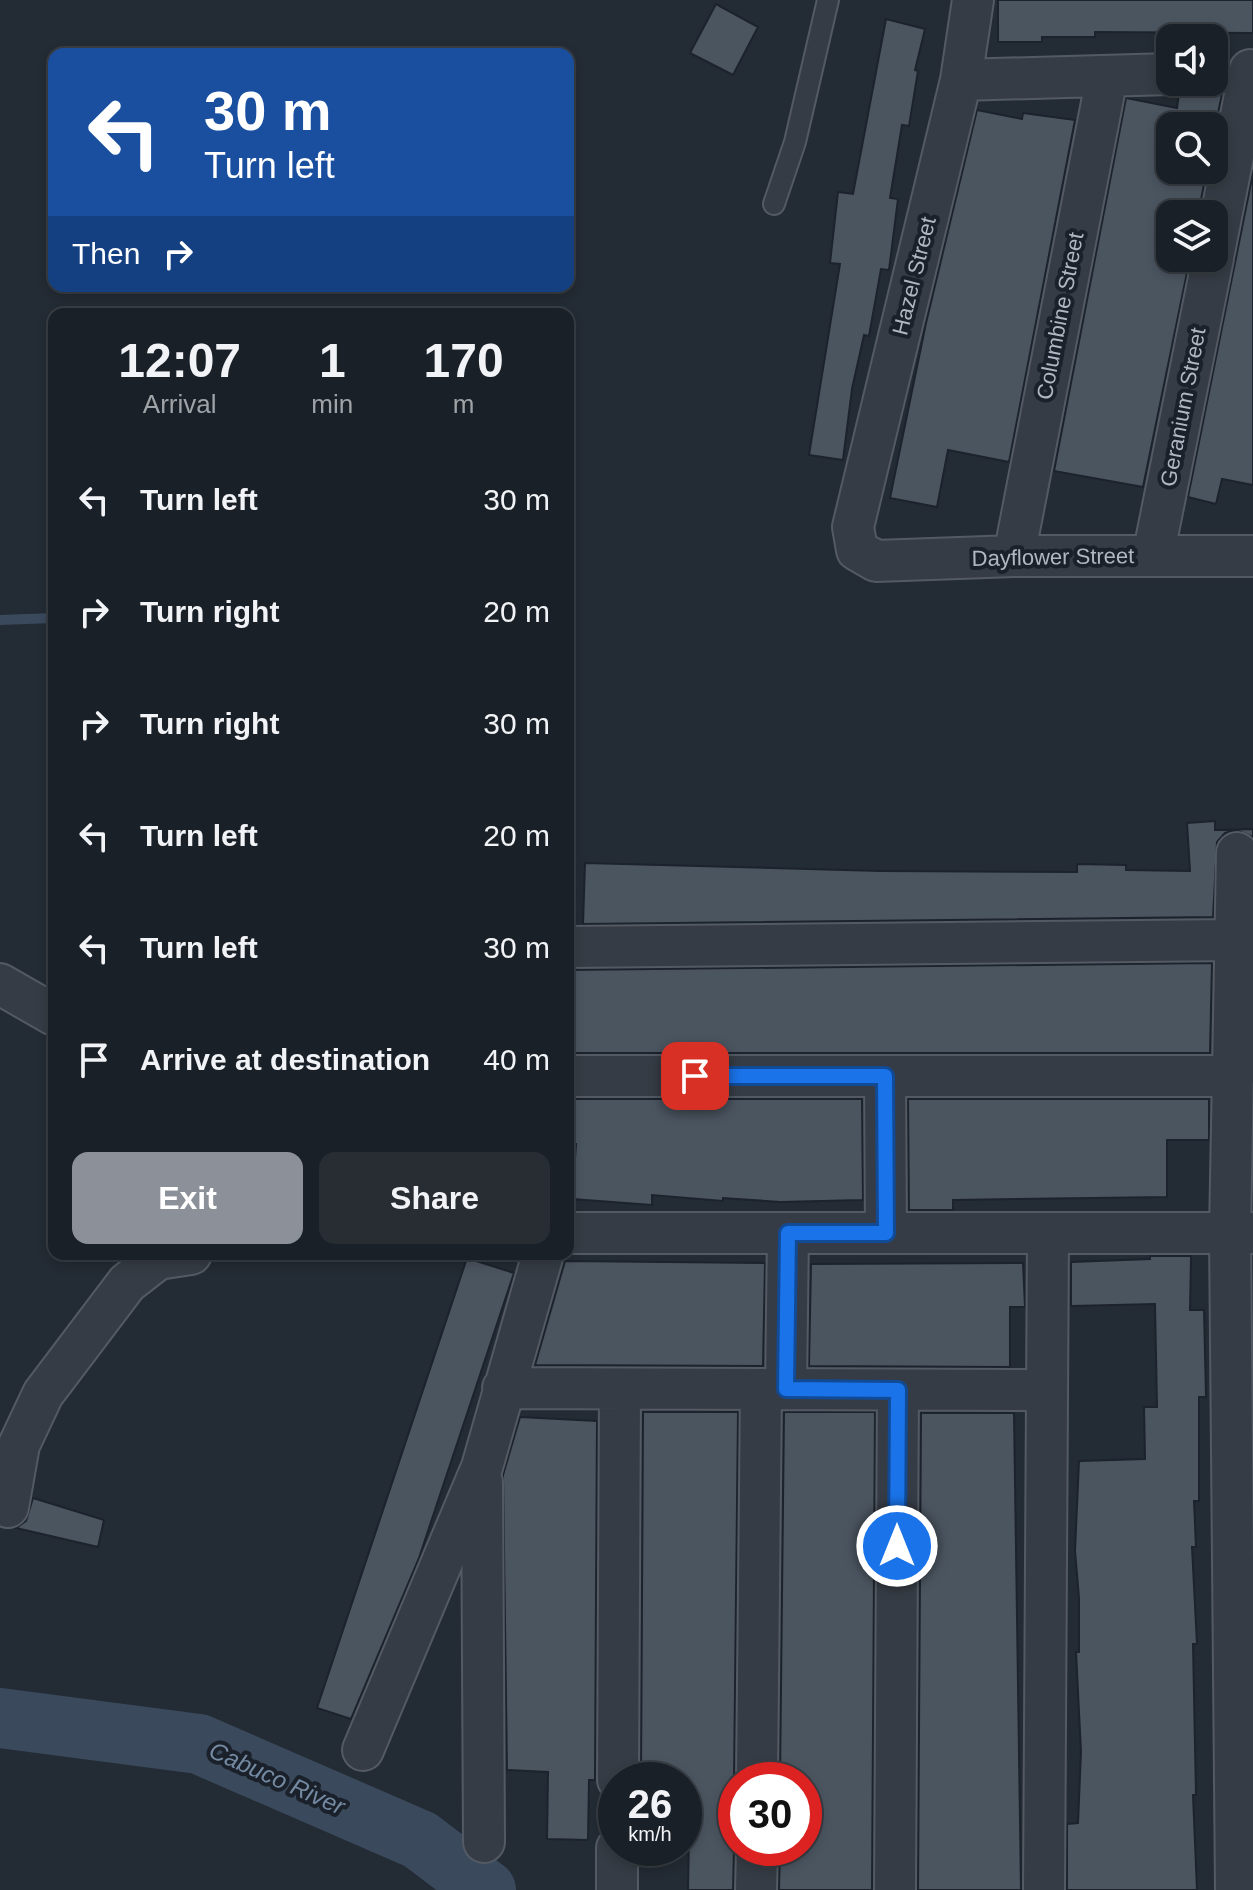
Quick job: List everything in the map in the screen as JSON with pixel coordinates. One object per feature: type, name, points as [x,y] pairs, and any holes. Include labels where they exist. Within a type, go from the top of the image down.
[{"type":"street","name":"Hazel Street","points":[[857,550],[853,527],[961,80],[973,0]]},
{"type":"street","points":[[1221,200],[1239,70]]},
{"type":"street","points":[[961,80],[1156,75]]},
{"type":"street","name":"Columbine Street","points":[[1014,556],[1107,77]]},
{"type":"street","name":"Geranium Street","points":[[1153,556],[1210,272]]},
{"type":"street","name":"Dayflower Street","points":[[857,550],[876,561],[1014,556],[1253,556]]},
{"type":"street","points":[[1236,1890],[1242,1233],[1234,1076],[1244,1034],[1235,940],[1237,853]]},
{"type":"street","points":[[574,947],[1235,940]]},
{"type":"street","points":[[0,984],[48,1012]]},
{"type":"street","points":[[574,1076],[1234,1076]]},
{"type":"street","points":[[885,1076],[886,1233]]},
{"type":"street","points":[[574,1233],[1242,1233]]},
{"type":"street","points":[[758,1762],[774,1389],[788,1233]]},
{"type":"street","points":[[1044,1890],[1048,1233]]},
{"type":"street","points":[[8,1507],[19,1445],[51,1383],[127,1283],[157,1260]]},
{"type":"street","points":[[363,1750],[482,1467],[541,1260]]},
{"type":"street","points":[[503,1388],[1046,1390]]},
{"type":"street","points":[[618,1762],[620,1389]]},
{"type":"street","points":[[895,1890],[898,1390]]},
{"type":"street","points":[[482,1467],[484,1842]]},
{"type":"street","points":[[617,1866],[617,1890]]},
{"type":"street","points":[[756,1890],[757,1866]]},
{"type":"lane","points":[[774,204],[795,142],[828,0]]},
{"type":"building","points":[[998,0],[1253,0],[1253,33],[1228,33],[1228,24],[1156,24],[1156,32],[1095,32],[1095,37],[1042,37],[1042,42],[998,42]]},
{"type":"building","points":[[716,4],[758,27],[733,75],[690,53]]},
{"type":"building","points":[[886,19],[925,29],[915,70],[918,71],[909,126],[902,125],[890,198],[898,199],[889,270],[881,269],[869,336],[864,335],[852,389],[843,460],[809,455],[840,264],[830,263],[838,192],[853,194]]},
{"type":"building","points":[[1179,96],[1222,96],[1218,112],[1156,112],[1156,184],[1204,184],[1201,200],[1156,200],[1156,272],[1187,272],[1143,487],[1054,471],[1126,98],[1177,108]]},
{"type":"building","points":[[977,110],[1022,119],[1023,113],[1075,120],[1009,462],[948,450],[937,507],[890,498],[926,323]]},
{"type":"building","points":[[1253,173],[1253,485],[1222,479],[1216,504],[1188,497]]},
{"type":"building","points":[[1215,821],[1215,830],[1253,829],[1253,837],[1237,830],[1225,833],[1217,842],[1213,917],[583,924],[585,863],[880,871],[1077,872],[1077,864],[1126,865],[1126,870],[1190,871],[1187,823]]},
{"type":"building","points":[[1212,963],[1210,1053],[574,1053],[574,970]]},
{"type":"building","points":[[574,1099],[862,1099],[863,1200],[780,1202],[723,1198],[723,1201],[652,1195],[652,1205],[574,1199]]},
{"type":"building","points":[[908,1099],[1209,1099],[1209,1140],[1167,1140],[1167,1197],[953,1200],[953,1210],[909,1210]]},
{"type":"building","points":[[1150,1256],[1191,1256],[1190,1310],[1204,1310],[1206,1397],[1199,1397],[1199,1501],[1194,1501],[1196,1547],[1192,1547],[1197,1644],[1193,1644],[1196,1795],[1193,1795],[1197,1890],[1067,1890],[1067,1824],[1078,1823],[1081,1752],[1076,1652],[1079,1652],[1079,1598],[1075,1551],[1079,1461],[1145,1459],[1144,1407],[1157,1407],[1155,1304],[1071,1306],[1071,1262],[1150,1259]]},
{"type":"building","points":[[466,1260],[514,1273],[419,1558],[351,1719],[317,1708]]},
{"type":"building","points":[[565,1261],[765,1263],[763,1366],[535,1365]]},
{"type":"building","points":[[1023,1263],[1025,1307],[1010,1307],[1010,1367],[809,1366],[811,1264]]},
{"type":"building","points":[[643,1412],[738,1412],[734,1762],[718,1762],[718,1866],[734,1866],[733,1890],[688,1890],[688,1866],[702,1866],[702,1762],[641,1762]]},
{"type":"building","points":[[784,1412],[875,1412],[872,1890],[779,1890],[780,1866],[822,1866],[822,1762],[780,1762]]},
{"type":"building","points":[[921,1413],[1014,1413],[1021,1890],[918,1890]]},
{"type":"building","points":[[520,1417],[597,1421],[595,1780],[589,1780],[588,1840],[547,1839],[548,1772],[507,1770],[503,1475]]},
{"type":"building","points":[[33,1498],[104,1520],[98,1547],[16,1528],[26,1521]]},
{"type":"waterway","points":[[0,620],[48,618]]},
{"type":"waterway","name":"Cabuco River","points":[[0,1718],[199,1744],[420,1840],[486,1890]]},
{"type":"route","points":[[695,1076],[885,1076],[886,1233],[788,1233],[786,1389],[898,1390],[897,1546]]}]
